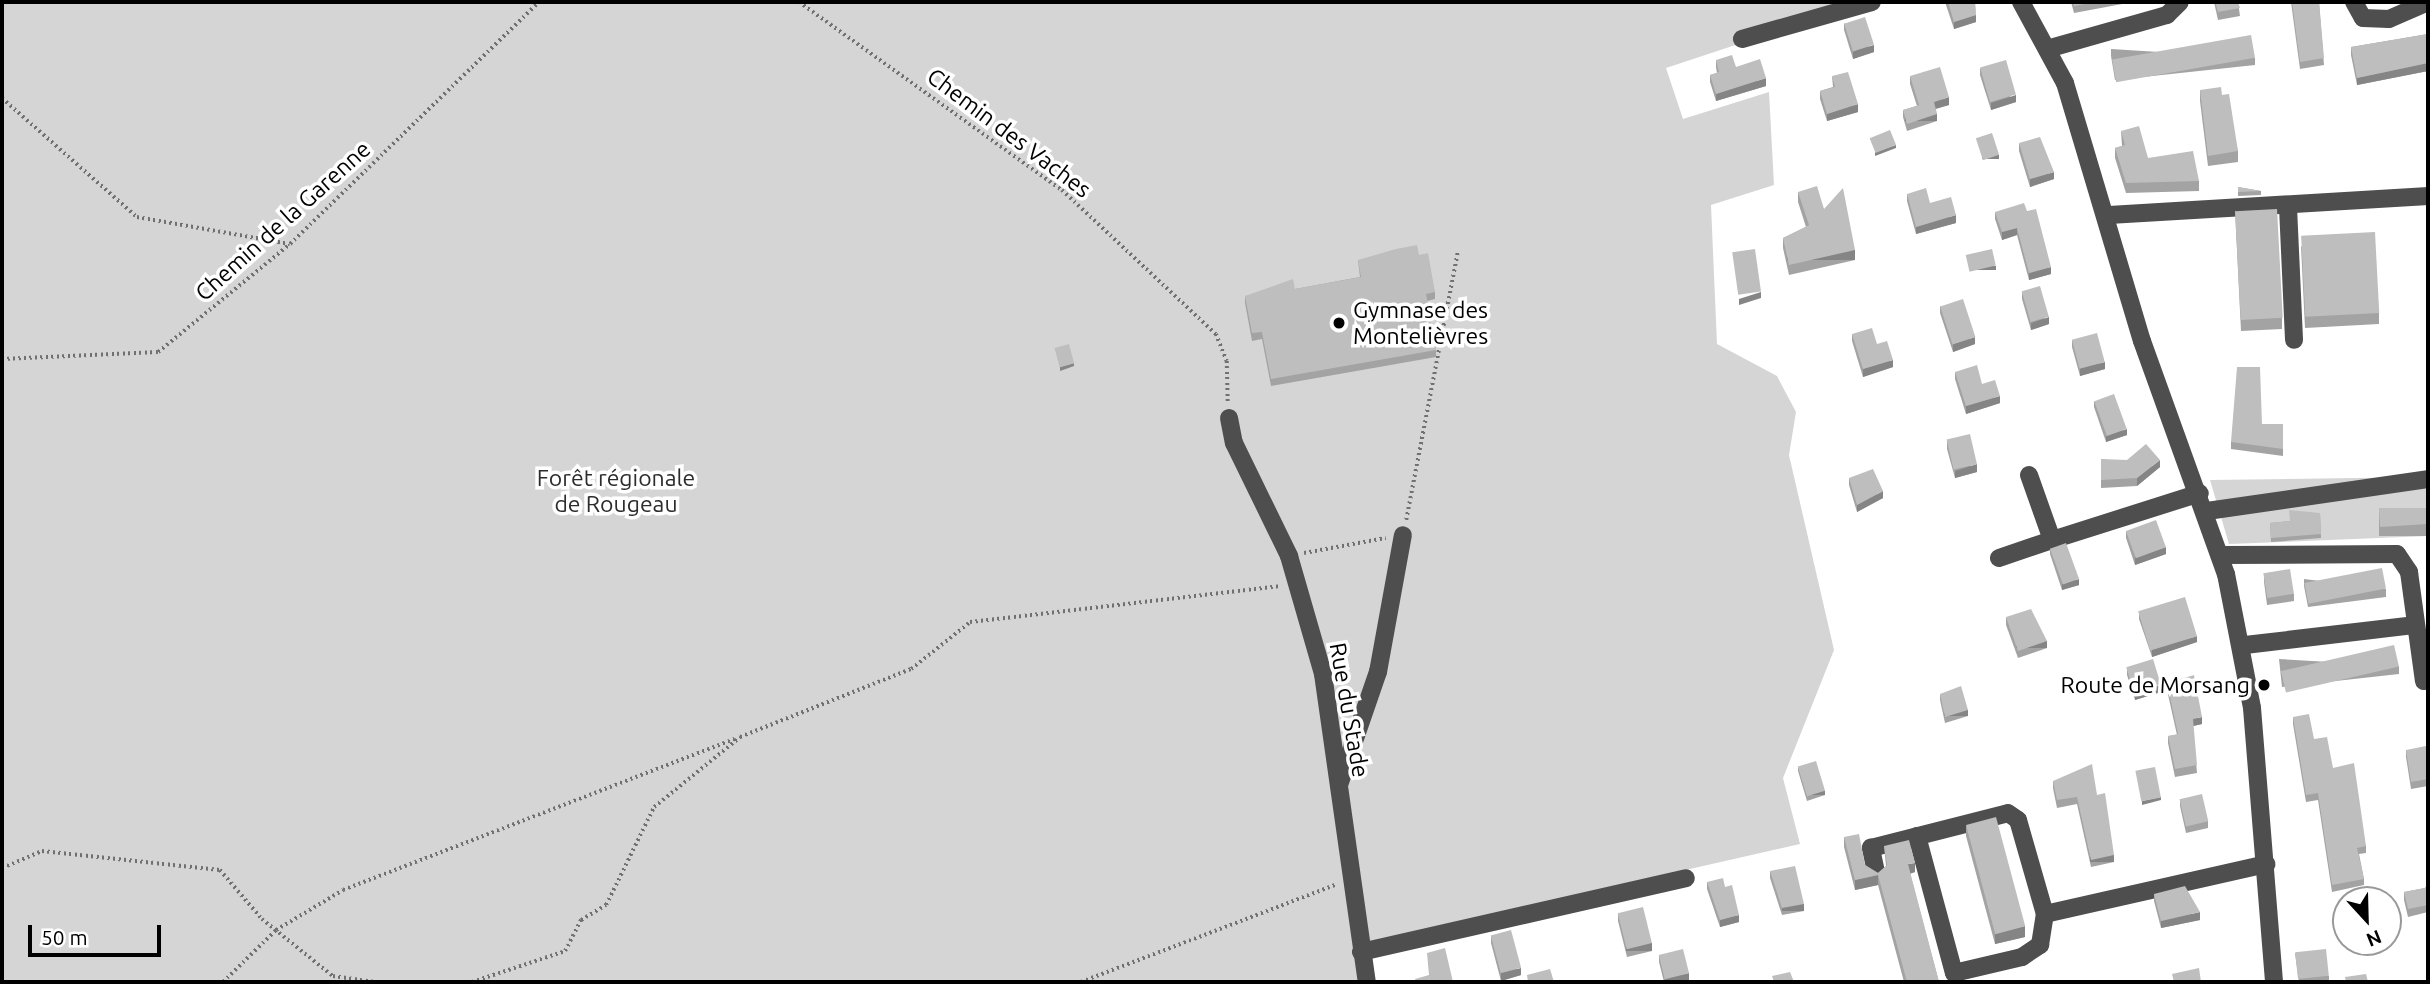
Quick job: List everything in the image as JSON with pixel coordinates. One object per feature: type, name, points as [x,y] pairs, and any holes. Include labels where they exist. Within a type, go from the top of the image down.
[{"type":"street","points":[[1742,39],[1872,2]]},
{"type":"street","points":[[2021,2],[2065,83],[2109,215],[2142,341],[2207,511],[2245,645],[2266,864],[2274,982]]},
{"type":"street","points":[[2047,49],[2167,15],[2180,2]]},
{"type":"street","points":[[2354,2],[2363,18],[2389,19],[2428,2]]},
{"type":"street","points":[[2109,215],[2288,207],[2428,196]]},
{"type":"street","points":[[2288,207],[2294,340]]},
{"type":"street","name":"Rue du Stade","points":[[1229,418],[1234,443],[1289,556],[1323,674],[1349,879],[1367,982]]},
{"type":"street","points":[[2029,475],[2052,540]]},
{"type":"street","points":[[2207,511],[2428,479]]},
{"type":"street","points":[[1999,558],[2200,493]]},
{"type":"street","points":[[1338,789],[1378,672],[1403,535]]},
{"type":"street","points":[[2221,555],[2392,552],[2409,572],[2424,681]]},
{"type":"street","points":[[2245,645],[2416,625]]},
{"type":"street","points":[[1876,872],[1871,848],[1917,836],[2008,813],[2018,820],[2045,914],[2040,945],[2022,957],[1954,973],[1917,836]]},
{"type":"street","points":[[2045,914],[2266,864]]},
{"type":"street","points":[[1361,952],[1686,878]]},
{"type":"path","name":"Chemin de la Garenne","points":[[2,359],[158,352],[290,244],[539,2]]},
{"type":"path","name":"Chemin des Vaches","points":[[799,2],[1062,191],[1216,334],[1227,361],[1229,418]]},
{"type":"path","points":[[2,98],[137,217],[290,244]]},
{"type":"path","points":[[1289,556],[1403,535],[1458,251]]},
{"type":"path","points":[[223,982],[276,930],[343,890],[911,669],[970,622],[1297,584]]},
{"type":"path","points":[[472,982],[565,951],[581,920],[606,905],[654,807],[740,737]]},
{"type":"path","points":[[2,868],[42,851],[220,870],[276,930],[333,976],[375,982]]},
{"type":"path","points":[[1081,982],[1349,879]]},
{"type":"green space","name":"Forêt régionale de Rougeau","points":[[2,2],[1865,2],[1666,68],[1683,119],[1769,92],[1774,185],[1711,205],[1717,344],[1777,376],[1796,412],[1789,455],[1834,650],[1783,778],[1800,844],[1361,944],[1368,982],[2,982]]},
{"type":"green space","points":[[2428,477],[2428,536],[2229,544],[2210,480]]},
{"type":"building","points":[[1948,2],[1975,2],[1976,15],[1954,22]]},
{"type":"building","points":[[2073,2],[2096,2],[2074,6]]},
{"type":"building","points":[[2215,2],[2238,2],[2240,8],[2218,12]]},
{"type":"building","points":[[2292,2],[2319,2],[2324,58],[2300,62]]},
{"type":"building","points":[[1865,17],[1874,45],[1853,51],[1844,24]]},
{"type":"building","points":[[2428,34],[2428,63],[2357,78],[2351,47]]},
{"type":"building","points":[[2251,35],[2255,58],[2116,82],[2112,59]]},
{"type":"building","points":[[1732,55],[1736,67],[1760,59],[1766,78],[1716,94],[1710,75],[1719,72],[1716,60]]},
{"type":"building","points":[[2006,60],[2016,95],[1990,102],[1980,67]]},
{"type":"building","points":[[1940,67],[1949,97],[1934,102],[1937,114],[1907,124],[1903,110],[1919,105],[1910,76]]},
{"type":"building","points":[[1848,72],[1858,104],[1827,114],[1820,91],[1835,87],[1832,76]]},
{"type":"building","points":[[2221,87],[2222,95],[2229,94],[2238,151],[2208,156],[2200,90]]},
{"type":"building","points":[[2139,126],[2148,158],[2193,151],[2199,181],[2126,183],[2115,148],[2125,145],[2121,131]]},
{"type":"building","points":[[1890,130],[1896,145],[1876,153],[1870,138]]},
{"type":"building","points":[[1992,133],[1999,155],[1983,160],[1976,138]]},
{"type":"building","points":[[2040,137],[2054,172],[2030,179],[2019,143]]},
{"type":"building","points":[[1817,186],[1824,209],[1843,188],[1855,250],[1789,265],[1783,238],[1809,225],[1798,192]]},
{"type":"building","points":[[2238,187],[2261,191],[2238,192]]},
{"type":"building","points":[[1926,188],[1930,203],[1951,197],[1956,215],[1916,227],[1907,194]]},
{"type":"building","points":[[2024,203],[2027,211],[2036,209],[2051,267],[2029,273],[2017,228],[2002,232],[1995,212]]},
{"type":"building","points":[[2277,209],[2283,318],[2241,320],[2235,211]]},
{"type":"building","points":[[2375,232],[2379,313],[2305,317],[2301,236]]},
{"type":"building","name":"Gymnase des Montelièvres","points":[[1417,245],[1419,255],[1428,253],[1435,292],[1426,294],[1436,350],[1271,379],[1262,332],[1252,333],[1245,296],[1293,279],[1295,289],[1361,277],[1358,260]]},
{"type":"building","points":[[1755,249],[1761,292],[1738,295],[1732,252]]},
{"type":"building","points":[[1992,249],[1996,266],[1970,272],[1966,255]]},
{"type":"building","points":[[2040,286],[2049,317],[2031,322],[2022,291]]},
{"type":"building","points":[[1963,299],[1975,337],[1953,344],[1940,306]]},
{"type":"building","points":[[1872,328],[1877,344],[1887,341],[1893,360],[1863,369],[1852,334]]},
{"type":"building","points":[[2097,333],[2105,362],[2080,369],[2072,340]]},
{"type":"building","points":[[1069,344],[1074,363],[1060,367],[1055,348]]},
{"type":"building","points":[[1977,365],[1982,384],[1995,380],[2000,396],[1966,406],[1955,372]]},
{"type":"building","points":[[2237,367],[2260,367],[2262,424],[2283,424],[2283,449],[2231,442]]},
{"type":"building","points":[[2114,394],[2127,429],[2107,436],[2094,401]]},
{"type":"building","points":[[1970,434],[1977,464],[1954,470],[1947,439]]},
{"type":"building","points":[[2146,444],[2160,460],[2137,478],[2101,480],[2101,459],[2127,460]]},
{"type":"building","points":[[1873,469],[1883,491],[1857,505],[1849,478]]},
{"type":"building","points":[[2379,508],[2428,508],[2428,524],[2380,527]]},
{"type":"building","points":[[2289,510],[2320,513],[2321,534],[2271,538],[2270,523],[2290,521]]},
{"type":"building","points":[[2156,520],[2166,547],[2136,558],[2126,531]]},
{"type":"building","points":[[2066,543],[2079,579],[2063,585],[2050,549]]},
{"type":"building","points":[[2382,568],[2386,589],[2308,604],[2304,583]]},
{"type":"building","points":[[2290,569],[2294,594],[2267,598],[2263,573]]},
{"type":"building","points":[[2185,597],[2197,636],[2150,651],[2138,611]]},
{"type":"building","points":[[2031,609],[2047,641],[2018,651],[2006,617]]},
{"type":"building","points":[[2394,645],[2399,666],[2286,693],[2281,671]]},
{"type":"building","points":[[2153,659],[2161,685],[2134,693],[2126,667]]},
{"type":"building","points":[[2194,675],[2202,717],[2193,719],[2197,765],[2175,769],[2168,736],[2178,734],[2167,683]]},
{"type":"building","points":[[1961,686],[1968,710],[1945,717],[1940,694]]},
{"type":"building","points":[[2309,714],[2314,739],[2327,737],[2333,768],[2354,763],[2366,846],[2357,848],[2364,879],[2332,885],[2318,793],[2306,795],[2293,717]]},
{"type":"building","points":[[2426,746],[2428,779],[2411,782],[2406,750]]},
{"type":"building","points":[[1816,761],[1825,791],[1807,796],[1798,767]]},
{"type":"building","points":[[2092,764],[2097,795],[2105,793],[2114,855],[2091,860],[2077,797],[2057,800],[2053,781]]},
{"type":"building","points":[[2155,767],[2161,797],[2141,801],[2135,771]]},
{"type":"building","points":[[2202,794],[2208,821],[2186,826],[2180,799]]},
{"type":"building","points":[[1996,817],[2025,926],[1995,934],[1966,825]]},
{"type":"building","points":[[1859,834],[1865,865],[1878,873],[1887,865],[1884,846],[1909,840],[1915,863],[1908,864],[1939,982],[1907,982],[1878,875],[1855,880],[1844,837]]},
{"type":"building","points":[[1795,866],[1804,904],[1782,908],[1770,871]]},
{"type":"building","points":[[1723,878],[1725,887],[1732,885],[1739,915],[1720,920],[1707,882]]},
{"type":"building","points":[[2428,884],[2428,905],[2408,909],[2404,892],[2425,888]]},
{"type":"building","points":[[2185,886],[2200,912],[2161,921],[2154,894]]},
{"type":"building","points":[[1643,907],[1652,943],[1627,949],[1618,913]]},
{"type":"building","points":[[1511,930],[1521,968],[1501,973],[1491,935]]},
{"type":"building","points":[[1445,948],[1453,982],[1416,982],[1415,979],[1429,975],[1427,953]]},
{"type":"building","points":[[1683,949],[1689,973],[1665,979],[1659,955]]},
{"type":"building","points":[[2326,949],[2329,976],[2298,979],[2295,952]]},
{"type":"building","points":[[2199,968],[2201,982],[2174,982],[2172,974]]},
{"type":"building","points":[[1550,969],[1554,982],[1528,982],[1527,975]]},
{"type":"building","points":[[1790,972],[1794,982],[1774,982],[1772,976]]},
{"type":"building","points":[[2366,974],[2368,982],[2346,982],[2345,977]]},
{"type":"place","name":"Gymnase des Montelièvres","points":[[1339,323]]},
{"type":"place","name":"Route de Morsang","points":[[2264,685]]}]
